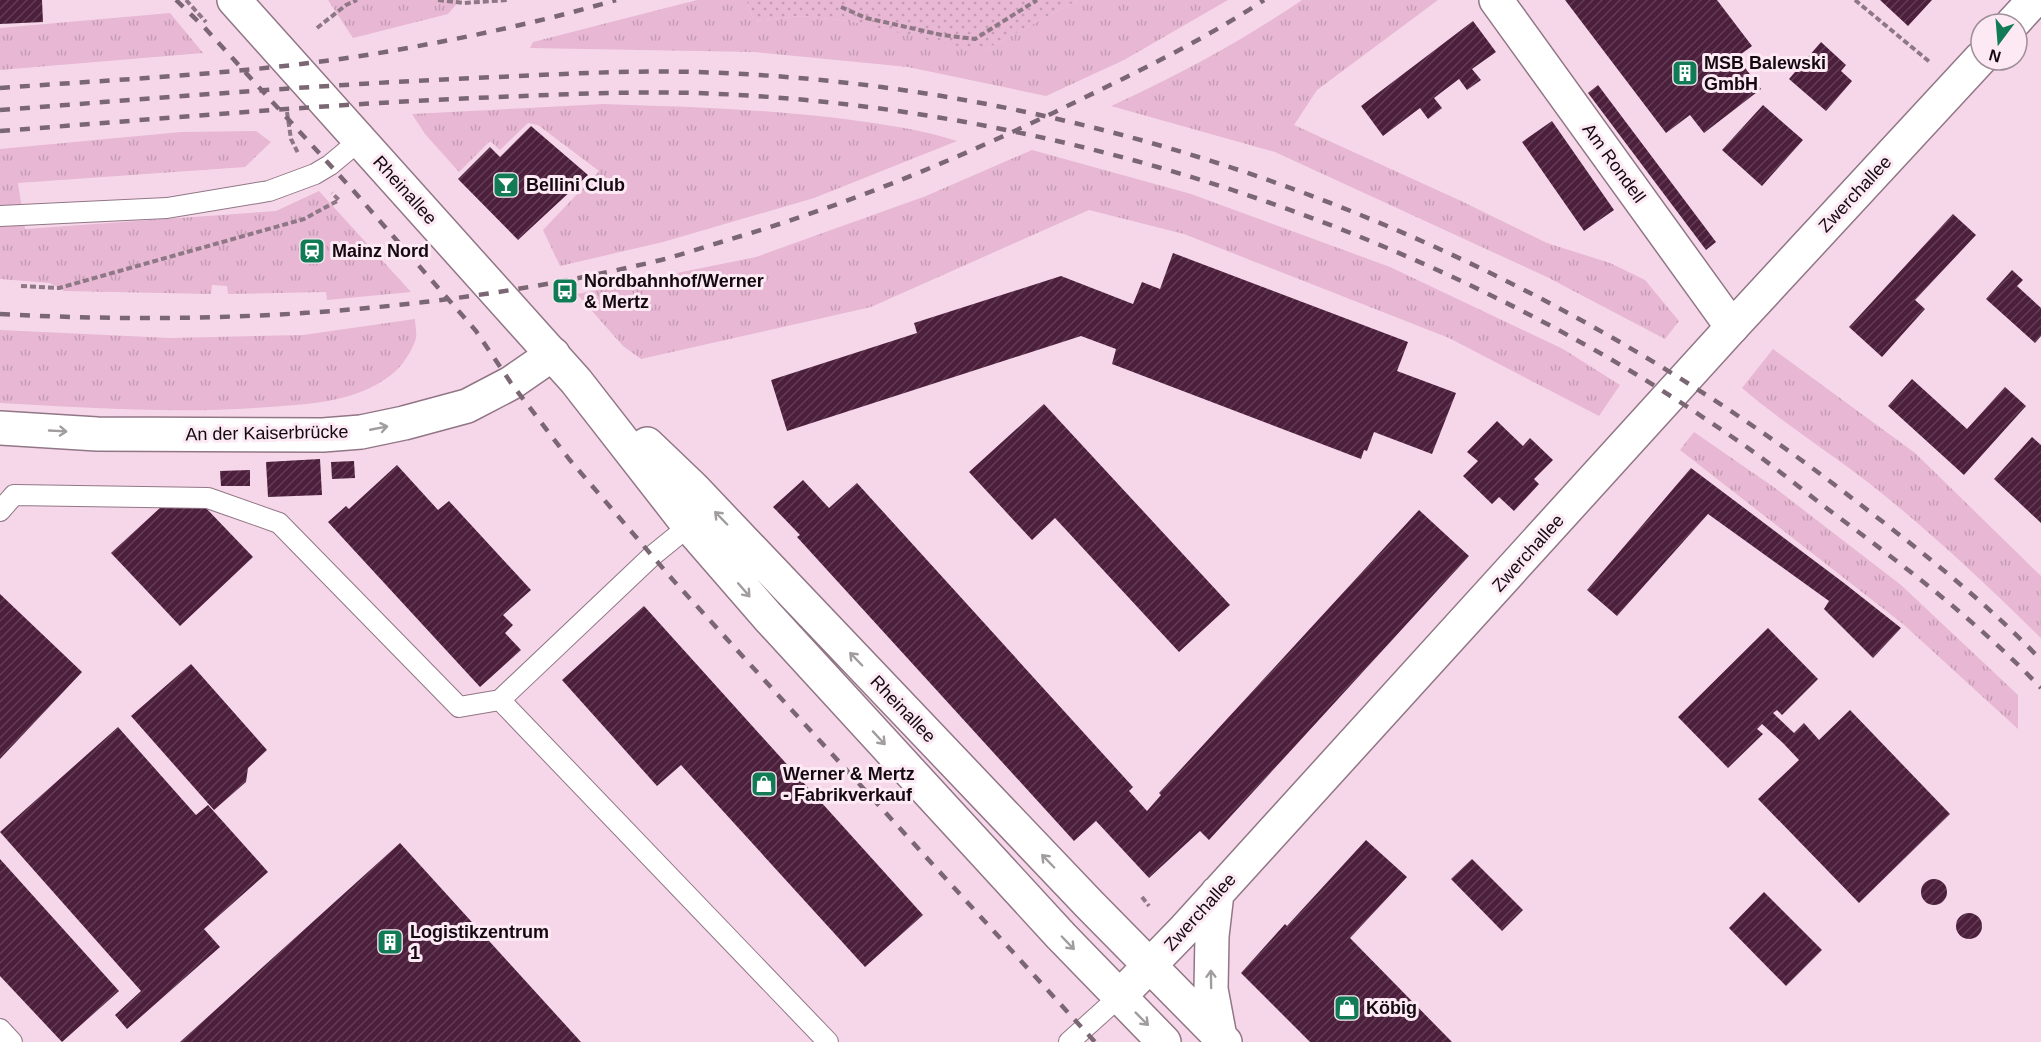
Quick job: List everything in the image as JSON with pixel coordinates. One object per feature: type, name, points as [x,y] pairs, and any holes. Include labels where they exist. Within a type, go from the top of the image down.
[{"type":"main road","name":"Rheinallee","points":[[234,0],[553,354],[689,526],[768,617],[1037,910],[1164,1042]]},
{"type":"main road","name":"Am Rondell","points":[[1497,0],[1732,327]]},
{"type":"main road","points":[[2023,12],[2034,0]]},
{"type":"main road","name":"Zwerchallee","points":[[1119,997],[1368,729],[1732,327],[1969,71]]},
{"type":"main road","name":"An der Kaiserbrücke","points":[[0,428],[97,434],[323,435],[361,432],[467,406],[511,383],[553,354]]},
{"type":"main road","name":"Rheinallee","points":[[576,381],[693,488],[1149,966],[1223,1039]]},
{"type":"main road","points":[[1217,893],[1212,936],[1211,989],[1223,1039]]},
{"type":"lane","points":[[0,216],[166,208],[269,191],[315,174],[330,165],[360,140]]},
{"type":"lane","points":[[0,512],[14,495],[208,498],[279,523],[459,707],[500,700],[652,556],[689,526]]},
{"type":"lane","points":[[500,700],[828,1042]]},
{"type":"lane","name":"Zwerchallee","points":[[1069,1042],[1119,997]]},
{"type":"lane","points":[[0,1029],[12,1042]]},
{"type":"path","points":[[186,0],[209,25]]},
{"type":"path","points":[[317,28],[346,5],[357,0]]},
{"type":"path","points":[[438,0],[464,3],[508,0]]},
{"type":"path","points":[[841,7],[866,18],[942,35],[975,39],[1037,0]]},
{"type":"path","points":[[1855,0],[1957,84]]},
{"type":"path","points":[[21,286],[59,288],[304,219],[339,200],[293,145],[285,108]]},
{"type":"path","points":[[1142,897],[1149,906]]},
{"type":"green space","points":[[328,0],[460,0],[448,14],[353,38]]},
{"type":"green space","points":[[697,0],[746,0],[754,21],[801,16],[850,21],[986,49],[1078,0],[1228,0],[1124,60],[1046,96],[908,67],[755,52],[530,48],[533,42]]},
{"type":"green space","points":[[746,0],[1078,0],[986,49],[950,45],[850,21],[801,16],[754,21]]},
{"type":"green space","points":[[1302,0],[1438,0],[1317,90],[1294,125],[1547,243],[1610,263],[1645,280],[1679,321],[1665,339],[1547,277],[1275,152],[1111,106],[1209,57]]},
{"type":"green space","points":[[170,13],[203,53],[0,70],[0,28]]},
{"type":"green space","points":[[604,104],[732,109],[827,117],[908,129],[957,141],[814,198],[663,242],[560,266],[543,230],[599,171],[538,125],[528,123],[500,150],[490,141],[459,172],[425,134],[412,114]]},
{"type":"green space","points":[[256,131],[271,142],[245,167],[18,183],[25,229],[276,211],[319,191],[411,292],[327,300],[326,292],[228,294],[227,286],[212,285],[211,294],[64,291],[50,283],[0,279],[0,149],[181,132]]},
{"type":"green space","points":[[1032,150],[1191,194],[1390,267],[1563,349],[1620,385],[1599,416],[1449,338],[1184,234],[1089,210],[871,307],[641,359],[623,346],[577,294],[655,278],[658,289],[678,284],[677,273],[756,257],[926,196]]},
{"type":"green space","points":[[415,319],[414,343],[395,372],[363,391],[333,400],[285,406],[202,410],[134,410],[0,403],[0,330],[170,338],[303,335]]},
{"type":"green space","points":[[1773,349],[1915,453],[2041,576],[2041,638],[1959,560],[1896,505],[1742,388]]},
{"type":"green space","points":[[1694,432],[1775,488],[1901,585],[2018,695],[2018,729],[1903,624],[1680,450]]},
{"type":"building","points":[[0,0],[42,0],[43,22],[0,24]]},
{"type":"building","name":"MSB Balewski GmbH","points":[[1565,0],[1717,0],[1752,46],[1737,57],[1761,89],[1704,133],[1690,115],[1666,133]]},
{"type":"building","points":[[1880,0],[1932,0],[1908,26]]},
{"type":"building","points":[[1473,21],[1496,52],[1472,69],[1481,80],[1467,90],[1459,79],[1434,98],[1442,108],[1428,119],[1420,108],[1383,136],[1361,106]]},
{"type":"building","points":[[1821,42],[1846,65],[1841,71],[1852,81],[1826,111],[1789,79]]},
{"type":"building","points":[[1598,85],[1716,242],[1706,250],[1588,93]]},
{"type":"building","points":[[1763,105],[1803,140],[1762,186],[1722,150]]},
{"type":"building","points":[[1552,121],[1614,210],[1584,231],[1522,142]]},
{"type":"building","points":[[531,126],[588,175],[518,240],[458,179],[490,147],[500,157]]},
{"type":"building","points":[[1953,214],[1976,235],[1915,300],[1925,309],[1882,357],[1849,327]]},
{"type":"building","points":[[1173,253],[1408,342],[1397,371],[1456,393],[1432,454],[1374,432],[1367,451],[1364,450],[1361,459],[1112,364],[1116,349],[1081,336],[787,431],[771,380],[917,333],[914,323],[1061,276],[1133,304],[1142,282],[1160,289]]},
{"type":"building","points":[[2012,270],[2023,280],[2017,286],[2041,308],[2041,336],[2035,343],[1986,299]]},
{"type":"building","points":[[1912,379],[1967,429],[2005,387],[2026,406],[1964,475],[1888,406]]},
{"type":"building","points":[[1044,404],[1230,605],[1179,652],[1055,518],[1032,540],[969,472]]},
{"type":"building","points":[[1497,421],[1523,446],[1530,438],[1553,460],[1534,479],[1539,484],[1514,511],[1499,497],[1492,504],[1463,476],[1478,461],[1467,452]]},
{"type":"building","points":[[2032,437],[2041,445],[2041,523],[1994,479]]},
{"type":"building","points":[[320,459],[322,495],[268,497],[266,462]]},
{"type":"building","points":[[354,461],[355,478],[332,479],[331,462]]},
{"type":"building","points":[[397,465],[438,510],[449,501],[531,590],[503,615],[513,625],[505,633],[521,650],[480,687],[328,522],[346,506],[349,509]]},
{"type":"building","points":[[1691,468],[1901,628],[1873,658],[1824,609],[1829,601],[1708,514],[1617,616],[1587,590]]},
{"type":"building","points":[[250,470],[250,486],[221,486],[220,471]]},
{"type":"building","points":[[803,480],[829,508],[857,483],[1133,787],[1129,791],[1147,811],[1161,795],[1159,793],[1419,510],[1469,556],[1209,840],[1200,831],[1149,878],[1096,821],[1074,841],[797,537],[800,535],[773,507]]},
{"type":"building","points":[[204,506],[253,557],[180,626],[111,553],[161,507]]},
{"type":"building","points":[[0,594],[82,672],[0,759]]},
{"type":"building","points":[[644,606],[923,915],[865,967],[681,765],[657,786],[562,680]]},
{"type":"building","points":[[1768,628],[1818,679],[1782,715],[1777,710],[1773,713],[1794,733],[1804,723],[1819,740],[1850,710],[1950,814],[1859,903],[1758,799],[1799,760],[1783,743],[1762,724],[1757,729],[1763,734],[1728,768],[1678,717]]},
{"type":"building","points":[[191,664],[267,750],[248,768],[246,782],[214,810],[131,716]]},
{"type":"building","points":[[118,727],[196,815],[208,805],[268,872],[204,929],[220,947],[127,1029],[115,1015],[141,991],[0,832]]},
{"type":"building","name":"Köbig","points":[[1366,840],[1407,877],[1350,938],[1452,1042],[1310,1042],[1241,973]]},
{"type":"building","name":"Logistikzentrum 1","points":[[400,843],[581,1042],[180,1042]]},
{"type":"building","points":[[0,859],[119,991],[62,1042],[0,976]]},
{"type":"building","points":[[1472,859],[1523,910],[1502,931],[1451,879]]},
{"type":"building","points":[[1934,879],[1943,883],[1947,892],[1943,901],[1934,905],[1925,901],[1921,892],[1925,883]]},
{"type":"building","points":[[1764,892],[1822,950],[1786,986],[1729,928]]},
{"type":"building","points":[[1969,913],[1978,917],[1982,926],[1978,935],[1969,939],[1960,935],[1956,926],[1960,917]]},
{"type":"railway","points":[[176,0],[204,27],[351,188],[476,331],[511,383],[569,459],[673,580],[1095,1042]]},
{"type":"railway","points":[[0,88],[184,75],[321,62],[461,38],[616,0]]},
{"type":"railway","points":[[0,314],[166,318],[332,311],[498,292],[580,278],[661,260],[773,226],[854,198],[974,149],[1160,60],[1264,0]]},
{"type":"railway","points":[[0,110],[415,81],[612,72],[695,72],[852,83],[1007,108],[1160,146],[1310,195],[1455,256],[1595,328],[1730,410],[1857,502],[1975,597],[2041,660]]},
{"type":"railway","points":[[0,131],[415,101],[585,94],[696,93],[811,101],[926,115],[1040,137],[1154,166],[1265,201],[1374,242],[1480,290],[1623,366],[1741,443],[1939,594],[2017,663],[2041,688]]},
{"type":"place","name":"MSB Balewski GmbH","points":[[1685,73]]},
{"type":"place","name":"Bellini Club","points":[[506,185]]},
{"type":"place","name":"Mainz Nord","points":[[312,251]]},
{"type":"place","name":"Nordbahnhof/Werner & Mertz","points":[[565,291]]},
{"type":"place","name":"Werner & Mertz - Fabrikverkauf","points":[[764,784]]},
{"type":"place","name":"Logistikzentrum 1","points":[[390,942]]},
{"type":"place","name":"Köbig","points":[[1347,1008]]}]
